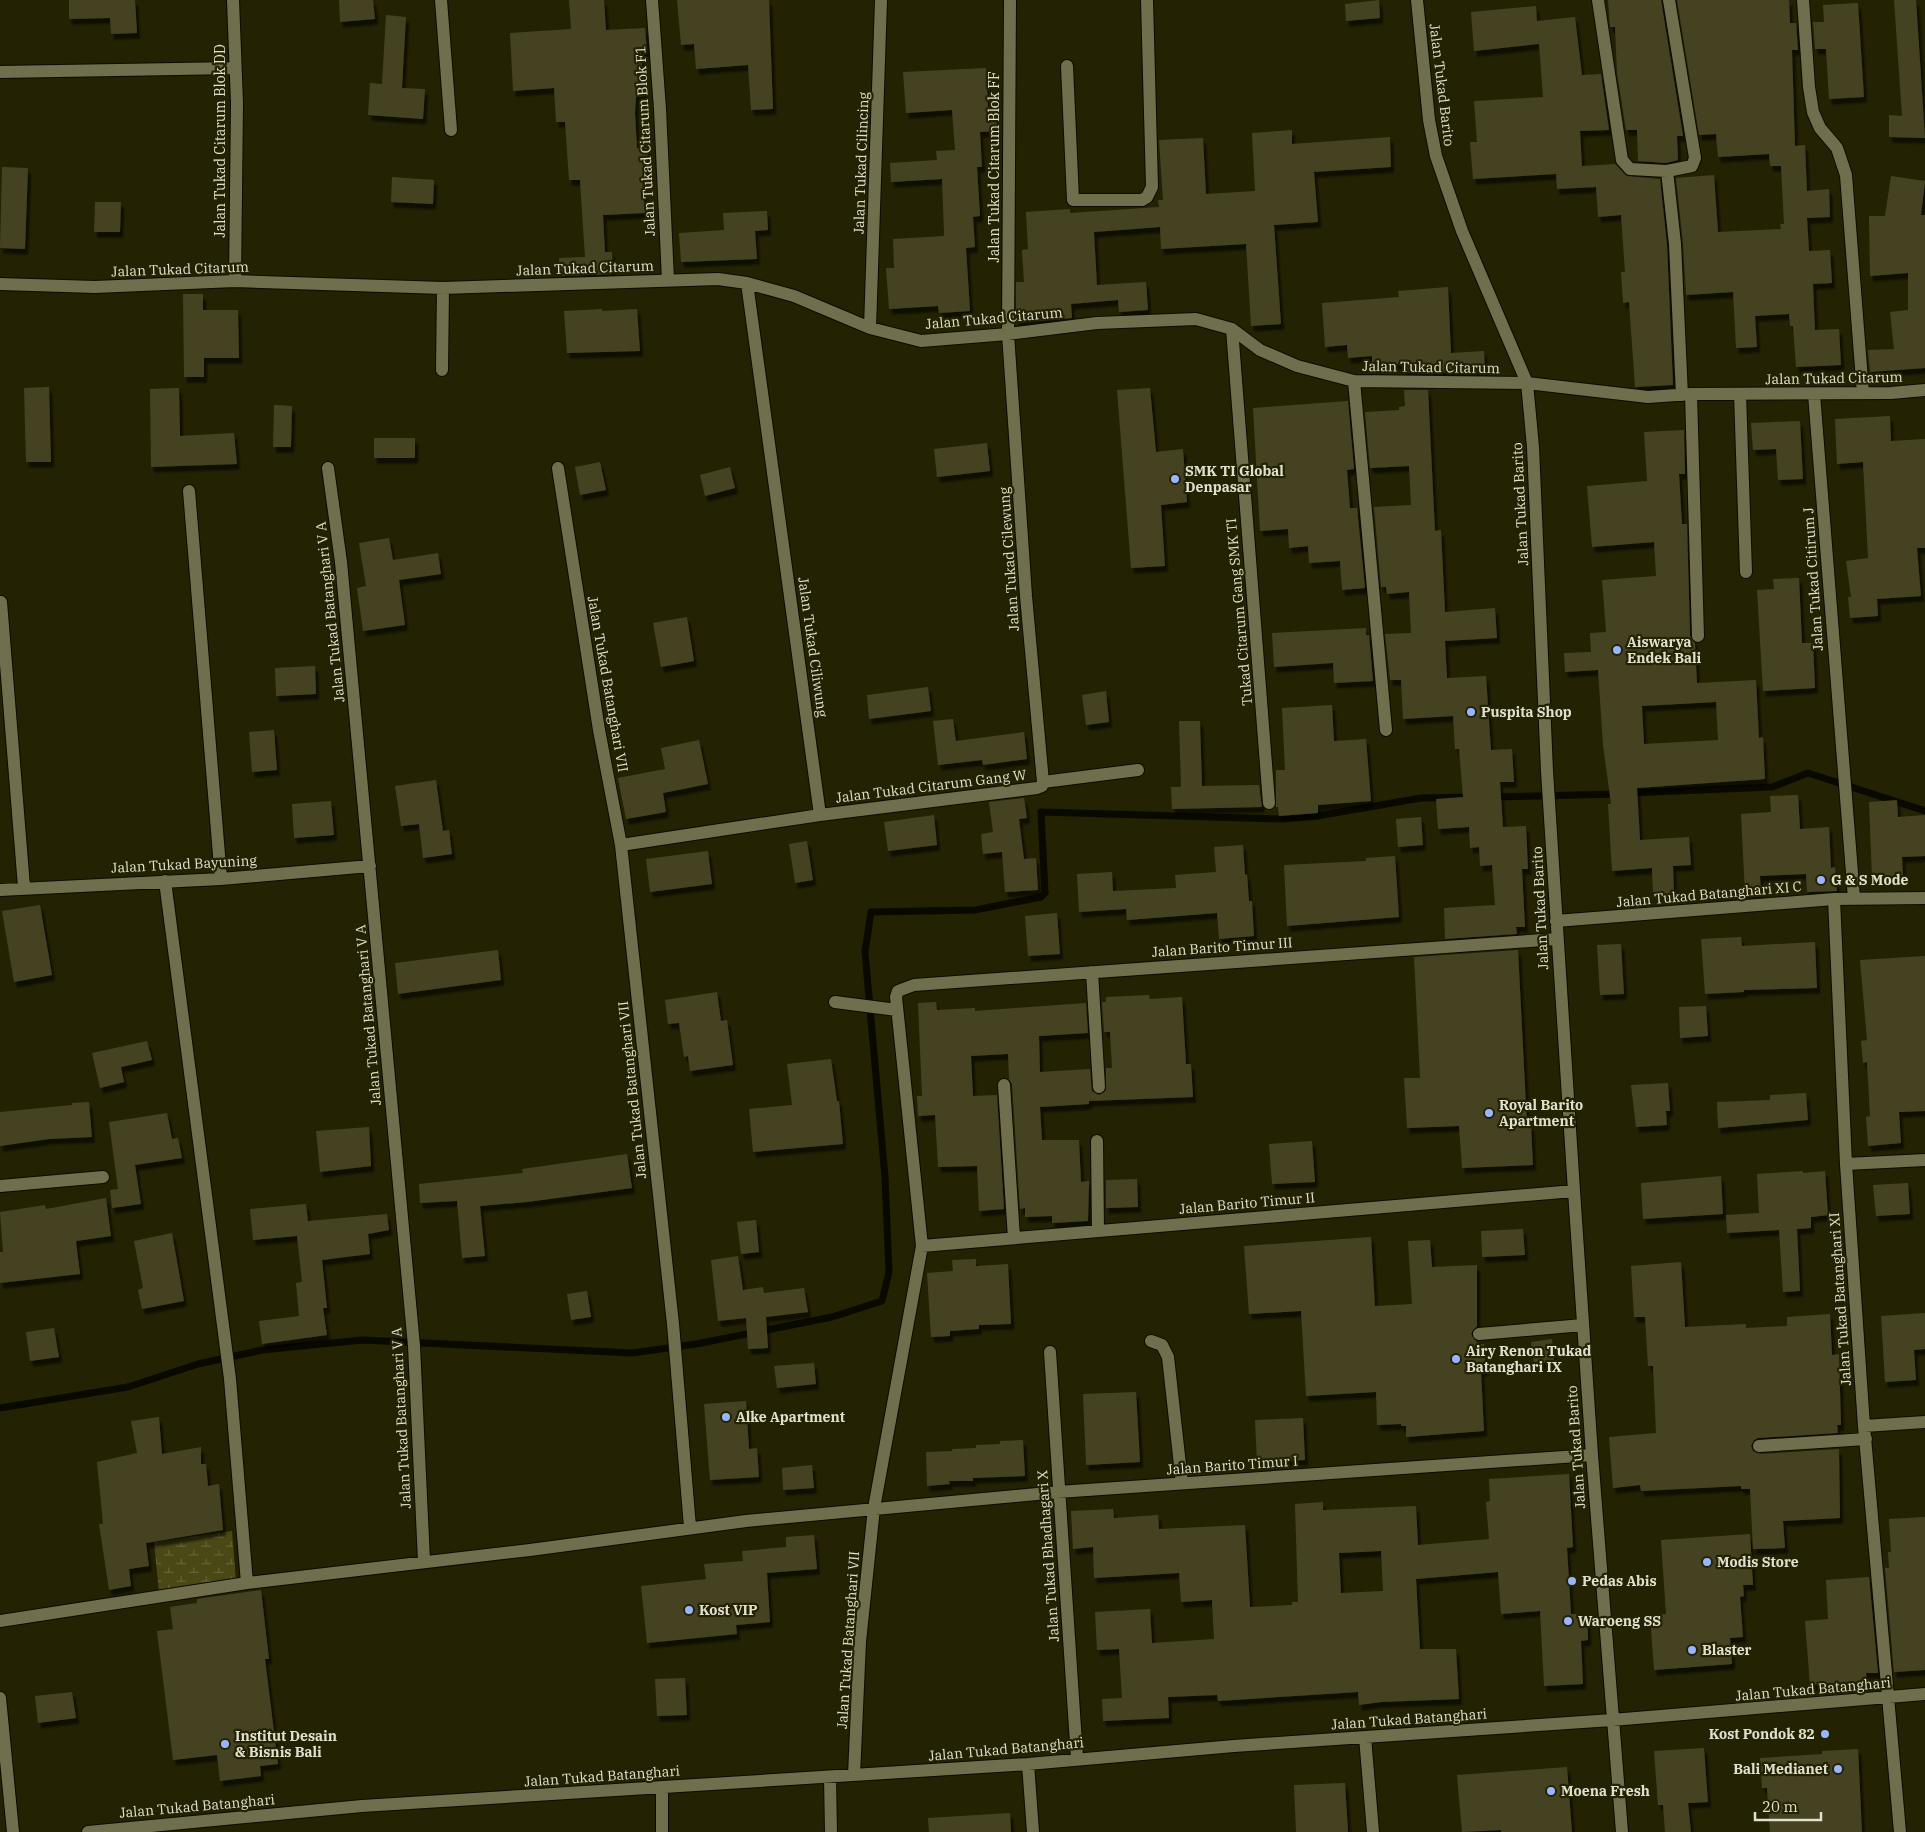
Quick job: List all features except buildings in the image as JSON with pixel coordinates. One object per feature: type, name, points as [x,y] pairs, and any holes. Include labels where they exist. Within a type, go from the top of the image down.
[{"type":"street","name":"Jalan Tukad Citarum Blok DD","points":[[233,0],[237,103],[235,281]]},
{"type":"street","points":[[441,0],[450,130]]},
{"type":"street","name":"Jalan Tukad Citarum Blok F1","points":[[652,0],[668,280]]},
{"type":"street","name":"Jalan Tukad Cilincing","points":[[870,328],[881,0]]},
{"type":"street","name":"Jalan Tukad Citarum Blok FF","points":[[1008,334],[1010,0]]},
{"type":"street","points":[[1068,66],[1073,200],[1142,200],[1147,197],[1152,187],[1147,0]]},
{"type":"street","name":"Jalan Tukad Barito","points":[[1417,0],[1428,120],[1436,156],[1462,231],[1527,383],[1533,447],[1547,771],[1557,939],[1592,1455],[1622,1832]]},
{"type":"street","points":[[1598,0],[1622,160],[1630,170],[1667,170],[1692,166],[1695,158],[1669,0]]},
{"type":"street","points":[[1803,0],[1809,87],[1813,112],[1820,128],[1837,148],[1846,175],[1863,394]]},
{"type":"street","points":[[0,72],[235,68]]},
{"type":"street","points":[[1667,170],[1675,244],[1686,395],[1698,636]]},
{"type":"street","name":"Jalan Tukad Citarum","points":[[0,284],[95,287],[235,281],[443,288],[718,279],[747,283],[794,296],[870,328],[921,341],[1008,334],[1097,323],[1154,319],[1196,319],[1232,329],[1274,357],[1297,366],[1354,381],[1527,383],[1648,398],[1686,395],[1863,394],[1925,390]]},
{"type":"street","name":"Jalan Tukad Ciliwung","points":[[747,283],[820,815]]},
{"type":"street","points":[[442,370],[443,288]]},
{"type":"street","name":"Tukad Citarum Gang SMK TI","points":[[1232,329],[1269,803]]},
{"type":"street","name":"Jalan Tukad Cilewung","points":[[1008,334],[1042,782]]},
{"type":"street","points":[[1354,381],[1386,730]]},
{"type":"street","points":[[1740,394],[1746,572]]},
{"type":"street","name":"Jalan Tukad Citirum J","points":[[1814,394],[1854,898]]},
{"type":"street","name":"Jalan Tukad Batanghari V A","points":[[328,468],[341,562],[414,1346],[424,1561]]},
{"type":"street","name":"Jalan Tukad Batanghari VII","points":[[558,468],[598,730],[621,845],[673,1324],[690,1528]]},
{"type":"street","points":[[189,491],[221,879]]},
{"type":"street","points":[[1,602],[3,678],[24,887]]},
{"type":"street","name":"Jalan Tukad Citarum Gang W","points":[[820,815],[1037,788],[1042,786],[1042,782],[1138,770]]},
{"type":"street","points":[[621,845],[820,815]]},
{"type":"street","name":"Jalan Tukad Bayuning","points":[[0,890],[24,887],[221,879],[370,866]]},
{"type":"street","points":[[164,881],[230,1379],[247,1583]]},
{"type":"street","name":"Jalan Tukad Batanghari XI C","points":[[1556,921],[1834,899],[1925,898]]},
{"type":"street","name":"Jalan Tukad Batanghari XI","points":[[1834,899],[1846,1164],[1864,1426],[1890,1697],[1900,1832]]},
{"type":"street","name":"Jalan Barito Timur III","points":[[896,1004],[898,991],[914,985],[1557,939]]},
{"type":"street","points":[[1092,972],[1099,1087]]},
{"type":"street","points":[[835,1002],[879,1007],[896,1004]]},
{"type":"street","name":"Jalan Tukad Batanghari VII","points":[[854,1775],[860,1642],[874,1508],[922,1246],[896,1004]]},
{"type":"street","points":[[1004,1085],[1014,1238]]},
{"type":"street","points":[[1097,1141],[1098,1231]]},
{"type":"street","points":[[1846,1164],[1925,1160]]},
{"type":"street","points":[[0,1186],[103,1177]]},
{"type":"street","name":"Jalan Barito Timur II","points":[[922,1246],[1574,1191]]},
{"type":"street","points":[[1479,1334],[1583,1325]]},
{"type":"street","points":[[1151,1341],[1162,1345],[1168,1357],[1182,1483]]},
{"type":"street","name":"Jalan Tukad Bhadhagari X","points":[[1050,1352],[1077,1758]]},
{"type":"street","points":[[1864,1426],[1925,1422]]},
{"type":"street","points":[[1759,1446],[1866,1439]]},
{"type":"street","name":"Jalan Barito Timur I","points":[[874,1508],[1058,1492],[1592,1455]]},
{"type":"street","points":[[0,1621],[247,1583],[530,1550],[690,1528],[874,1508]]},
{"type":"street","name":"Jalan Tukad Batanghari","points":[[88,1832],[362,1806],[830,1778],[1028,1764],[1077,1758],[1612,1720],[1925,1694]]},
{"type":"street","points":[[0,1698],[13,1832]]},
{"type":"street","points":[[1365,1738],[1373,1832]]},
{"type":"street","points":[[1028,1764],[1033,1832]]},
{"type":"street","points":[[830,1778],[831,1832]]},
{"type":"street","points":[[662,1787],[662,1832]]},
{"type":"green space","points":[[232,1531],[236,1581],[159,1592],[154,1542]]},
{"type":"waterway","points":[[1629,793],[1772,787],[1808,773],[1925,811]]},
{"type":"waterway","points":[[1492,797],[1619,794]]},
{"type":"waterway","points":[[0,1408],[128,1387],[198,1364],[262,1350],[362,1340],[632,1353],[696,1344],[832,1317],[882,1301],[889,1272],[885,1177],[865,952],[871,912],[975,910],[1041,897],[1045,893],[1041,812],[1281,819],[1317,816],[1421,798],[1471,797]]},
{"type":"place","name":"SMK TI Global Denpasar","points":[[1175,479]]},
{"type":"place","name":"Aiswarya Endek Bali","points":[[1617,650]]},
{"type":"place","name":"Puspita Shop","points":[[1471,712]]},
{"type":"place","name":"G & S Mode","points":[[1821,880]]},
{"type":"place","name":"Royal Barito Apartment","points":[[1489,1113]]},
{"type":"place","name":"Airy Renon Tukad Batanghari IX","points":[[1456,1359]]},
{"type":"place","name":"Alke Apartment","points":[[726,1417]]},
{"type":"place","name":"Modis Store","points":[[1707,1562]]},
{"type":"place","name":"Pedas Abis","points":[[1572,1581]]},
{"type":"place","name":"Kost VIP","points":[[689,1610]]},
{"type":"place","name":"Waroeng SS","points":[[1568,1621]]},
{"type":"place","name":"Blaster","points":[[1692,1650]]},
{"type":"place","name":"Kost Pondok 82","points":[[1825,1734]]},
{"type":"place","name":"Institut Desain & Bisnis Bali","points":[[225,1744]]},
{"type":"place","name":"Bali Medianet","points":[[1838,1769]]},
{"type":"place","name":"Moena Fresh","points":[[1551,1791]]}]
